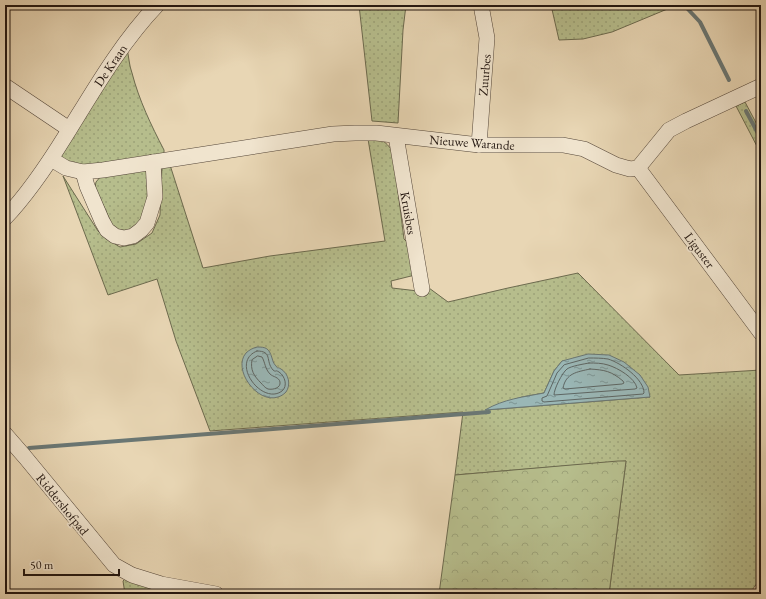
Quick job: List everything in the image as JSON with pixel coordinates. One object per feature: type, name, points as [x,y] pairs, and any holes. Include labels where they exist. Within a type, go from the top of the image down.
[{"type":"street","name":"De Kraan","points":[[5,218],[36,181],[51,159],[107,68],[141,22],[157,5]]},
{"type":"street","name":"Zuurbes","points":[[479,145],[487,38],[481,5]]},
{"type":"street","points":[[5,86],[69,129]]},
{"type":"street","points":[[638,168],[669,130],[761,86]]},
{"type":"street","name":"Nieuwe Warande","points":[[51,159],[66,168],[83,172],[332,134],[376,133],[479,145],[564,145],[584,149],[616,165],[630,169],[638,168]]},
{"type":"street","name":"Kruisbes","points":[[396,136],[422,289]]},
{"type":"street","points":[[83,172],[87,186],[107,230],[115,236],[124,238],[133,236],[147,224],[155,197],[153,162]]},
{"type":"street","name":"Liguster","points":[[638,168],[761,333]]},
{"type":"street","name":"Riddershofpad","points":[[5,434],[114,565],[132,575],[161,584],[216,594]]},
{"type":"green space","points":[[359,5],[406,5],[403,30],[398,123],[372,121]]},
{"type":"green space","points":[[551,5],[677,5],[612,32],[583,39],[559,40]]},
{"type":"green space","points":[[127,49],[130,67],[138,93],[164,150],[164,154],[94,165],[81,165],[64,160],[61,155]]},
{"type":"green space","points":[[745,102],[761,132],[761,154],[736,106]]},
{"type":"green space","points":[[368,139],[385,142],[393,152],[404,239],[409,244],[415,275],[391,281],[392,288],[418,291],[429,288],[448,302],[578,273],[679,375],[761,370],[761,578],[749,594],[609,594],[626,461],[455,475],[463,412],[210,431],[176,341],[157,279],[108,295],[63,176],[98,231],[105,238],[120,247],[136,244],[152,233],[160,215],[162,166],[170,165],[203,268],[270,256],[385,241]],"holes":[[[562,361],[650,397],[486,410],[522,397],[544,393],[554,371]]]},
{"type":"green space","points":[[146,169],[148,172],[148,190],[145,212],[141,221],[129,231],[114,229],[95,187],[96,182],[101,176]]},
{"type":"green space","points":[[626,461],[609,594],[439,594],[455,475]]},
{"type":"green space","points":[[126,578],[183,594],[125,594],[123,581]]},
{"type":"water","points":[[257,347],[268,350],[277,368],[284,371],[286,374],[289,383],[288,389],[281,396],[270,398],[262,395],[249,384],[244,376],[242,360],[247,352]]},
{"type":"water","points":[[588,354],[609,355],[624,362],[640,375],[648,387],[650,397],[485,410],[506,401],[544,393],[554,371],[562,361]]},
{"type":"waterway","points":[[684,5],[700,22],[729,80]]},
{"type":"waterway","points":[[746,111],[761,139]]},
{"type":"waterway","points":[[29,448],[489,412]]}]
